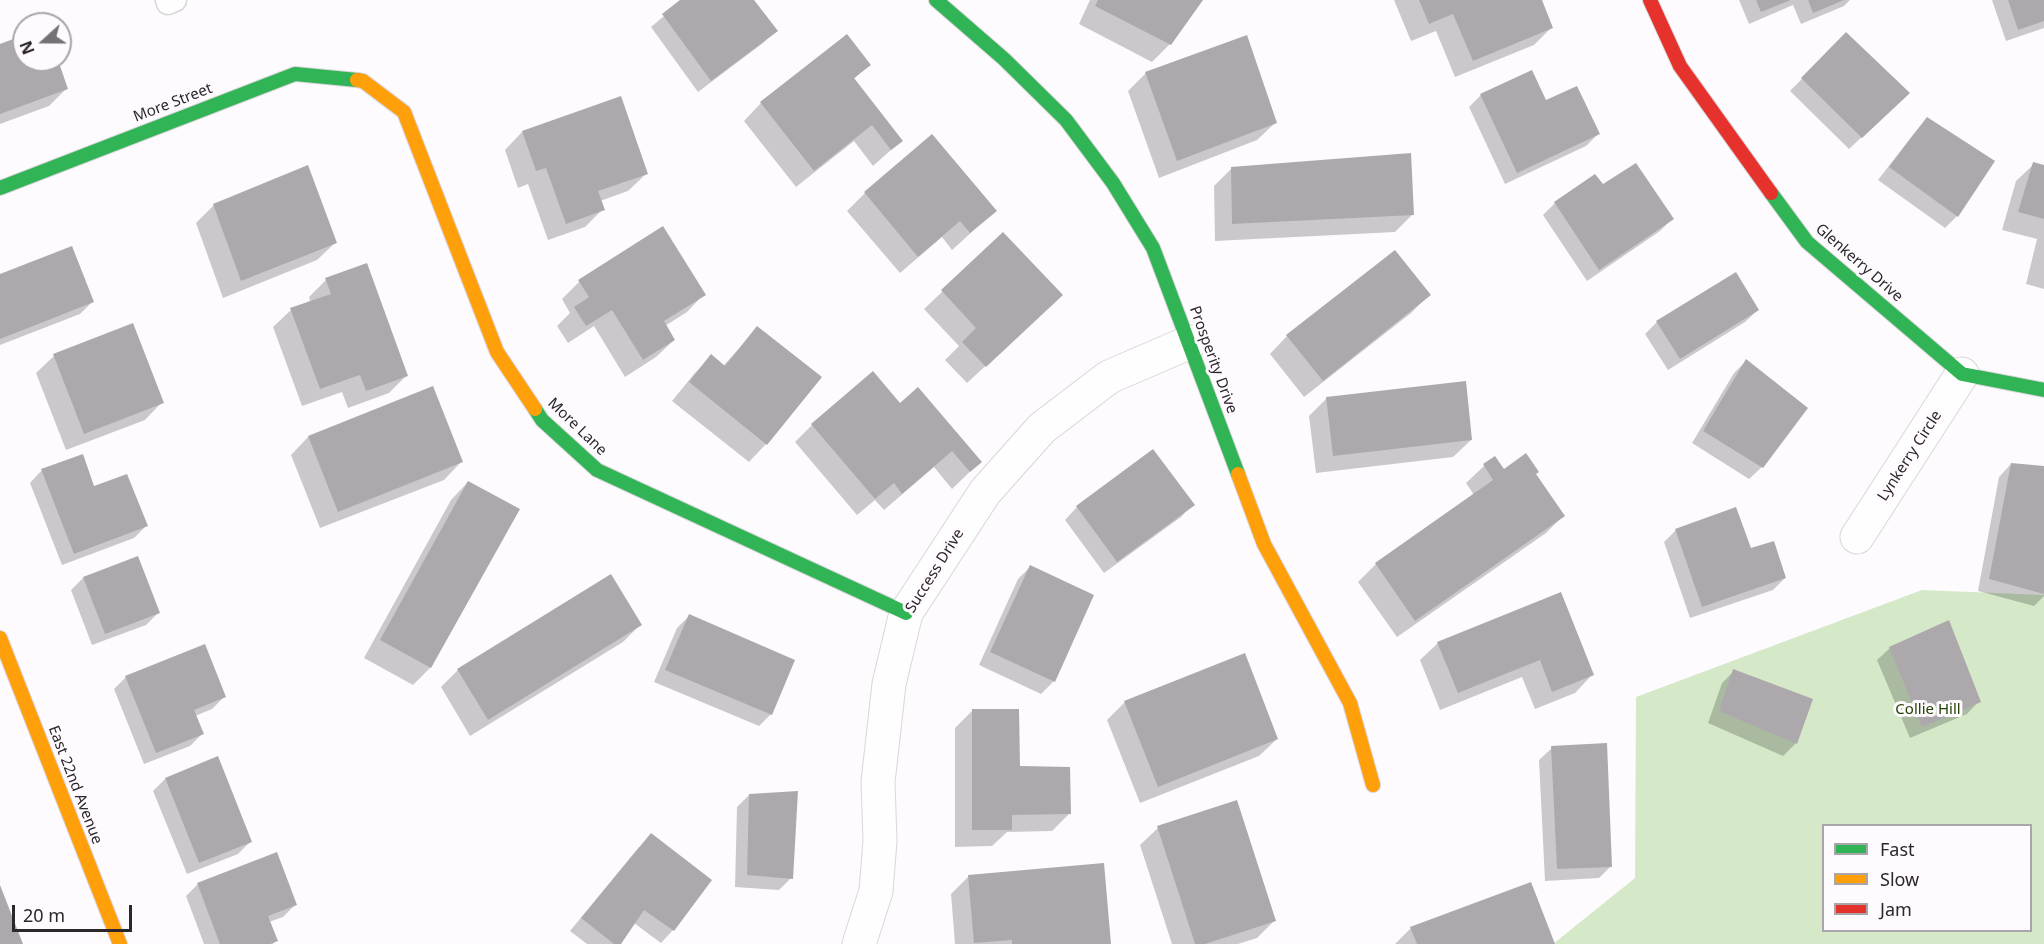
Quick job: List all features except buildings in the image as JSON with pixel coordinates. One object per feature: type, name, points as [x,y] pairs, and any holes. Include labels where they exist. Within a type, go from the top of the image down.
[{"type":"street","name":"Prosperity Drive","points":[[936,0],[1004,59],[1066,120],[1113,183],[1153,248],[1264,544],[1350,703],[1373,785]]},
{"type":"street","name":"Glenkerry Drive","points":[[1650,0],[1680,66],[1807,242],[1962,374],[2044,390]]},
{"type":"street","name":"More Street","points":[[0,188],[295,74],[363,81]]},
{"type":"street","name":"More Lane","points":[[363,81],[404,112],[497,352],[542,420],[597,470],[906,613]]},
{"type":"street","name":"Success Drive","points":[[859,944],[876,891],[880,841],[878,782],[889,684],[906,613],[985,492],[1042,428],[1109,377],[1190,342]]},
{"type":"street","name":"Lynkerry Circle","points":[[1857,537],[1962,374]]},
{"type":"street","name":"East 22nd Avenue","points":[[0,638],[120,944]]},
{"type":"lane","points":[[167,0],[168,3],[175,0]]},
{"type":"green space","name":"Collie Hill","points":[[1922,590],[2044,595],[2044,944],[1553,944],[1635,878],[1636,697]]},
{"type":"traffic: fast","points":[[936,0],[1004,59],[1066,120],[1113,183],[1153,248],[1238,474]]},
{"type":"traffic: fast","points":[[0,188],[295,74],[357,80]]},
{"type":"traffic: fast","points":[[1771,193],[1807,242],[1962,374],[2044,390]]},
{"type":"traffic: fast","points":[[535,409],[542,420],[597,470],[906,613]]},
{"type":"traffic: slow","points":[[357,80],[363,81],[404,112],[497,352],[535,409]]},
{"type":"traffic: slow","points":[[1238,474],[1264,544],[1350,703],[1373,785]]},
{"type":"traffic: slow","points":[[0,638],[120,944]]},
{"type":"traffic: jam","points":[[1650,0],[1680,66],[1771,193]]}]
